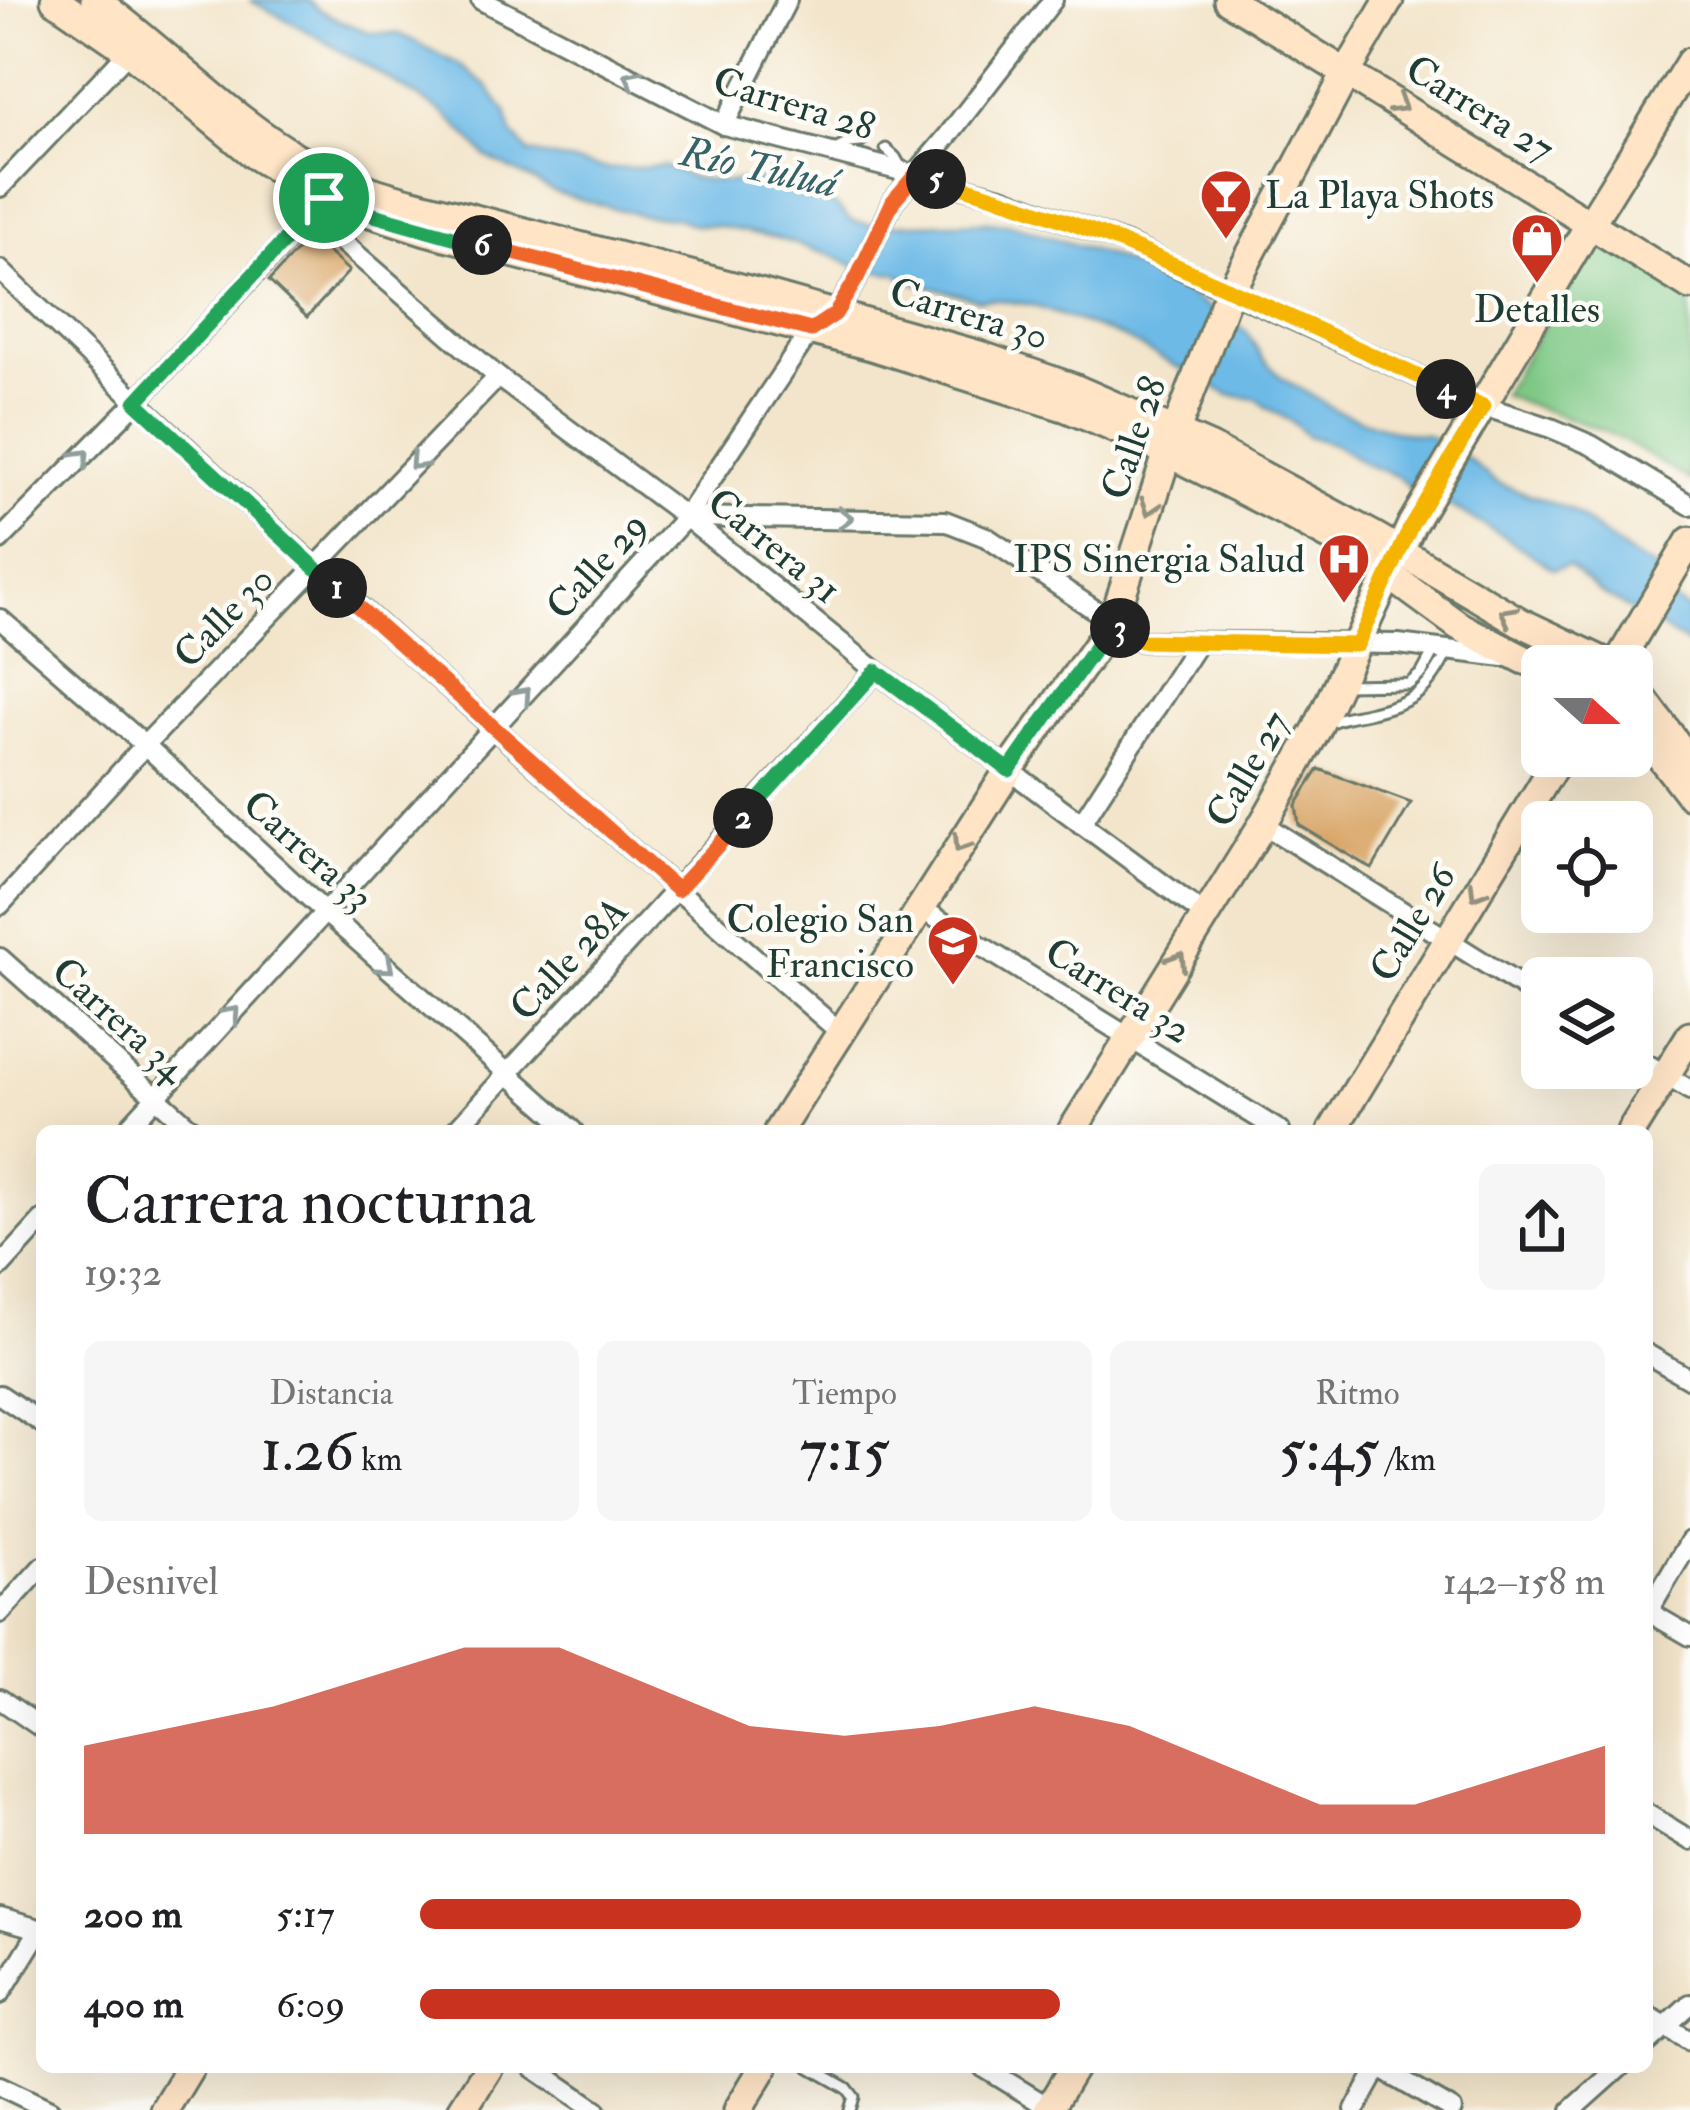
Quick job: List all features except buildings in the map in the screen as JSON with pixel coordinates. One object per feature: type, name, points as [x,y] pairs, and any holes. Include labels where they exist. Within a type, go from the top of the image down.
[{"type":"street","name":"Carrera 30","points":[[55,0],[138,45]]},
{"type":"street","name":"Carrera 30","points":[[95,0],[256,156],[325,197],[426,230],[1021,368],[1110,402],[1172,442],[1307,499],[1394,563],[1460,626],[1521,656]]},
{"type":"street","points":[[724,125],[787,0]]},
{"type":"street","name":"Calle 29","points":[[130,1125],[686,517],[857,278],[909,172],[1053,0]]},
{"type":"street","name":"Carrera 27","points":[[1228,0],[1690,286]]},
{"type":"street","name":"Calle 28","points":[[782,1125],[1009,770],[1112,624],[1172,442],[1228,297],[1346,71],[1389,0]]},
{"type":"street","name":"Carrera 28","points":[[487,1],[724,125],[1028,206],[1483,406],[1591,445],[1690,505]]},
{"type":"street","points":[[0,188],[138,45]]},
{"type":"street","name":"Calle 27","points":[[1076,1125],[1263,824],[1339,685],[1412,524],[1690,62]]},
{"type":"street","points":[[0,540],[136,402],[325,197]]},
{"type":"street","name":"Carrera 31","points":[[325,197],[498,376],[686,517],[876,671],[1206,916]]},
{"type":"street","points":[[0,270],[315,569],[840,1032]]},
{"type":"street","name":"Calle 30","points":[[0,905],[498,376]]},
{"type":"street","points":[[686,517],[945,521],[986,537],[1141,641],[1398,644],[1521,661]]},
{"type":"street","points":[[1627,645],[1683,552]]},
{"type":"street","name":"Carrera 30","points":[[1394,563],[1520,622],[1583,645]]},
{"type":"street","name":"Carrera 33","points":[[0,619],[566,1125]]},
{"type":"street","points":[[1081,824],[1197,644]]},
{"type":"street","name":"Calle 28A","points":[[460,1125],[876,671]]},
{"type":"street","points":[[1653,712],[1690,762]]},
{"type":"street","points":[[1653,747],[1690,795]]},
{"type":"street","name":"Calle 26","points":[[1336,1125],[1547,777]]},
{"type":"street","points":[[1263,824],[1521,986]]},
{"type":"street","name":"Carrera 32","points":[[920,908],[1270,1125]]},
{"type":"street","name":"Carrera 34","points":[[0,958],[187,1125]]},
{"type":"street","points":[[1637,1125],[1677,1083],[1690,1036]]},
{"type":"street","points":[[0,1267],[36,1228]]},
{"type":"street","points":[[1653,1357],[1690,1379]]},
{"type":"street","points":[[0,1395],[36,1419]]},
{"type":"street","points":[[1653,1602],[1690,1541]]},
{"type":"street","points":[[0,1613],[36,1574]]},
{"type":"street","points":[[1653,1615],[1690,1636]]},
{"type":"street","points":[[0,1699],[36,1724]]},
{"type":"street","points":[[1653,1818],[1690,1840]]},
{"type":"street","points":[[0,1918],[36,1929]]},
{"type":"street","points":[[0,1994],[36,1938]]},
{"type":"street","points":[[1653,2038],[1690,2004]]},
{"type":"street","points":[[1653,2018],[1690,2041]]},
{"type":"street","points":[[164,2110],[186,2073]]},
{"type":"street","points":[[462,2110],[485,2073]]},
{"type":"street","points":[[542,2073],[596,2110]]},
{"type":"street","points":[[738,2110],[760,2073]]},
{"type":"street","points":[[993,2073],[1050,2109],[1071,2073]]},
{"type":"street","points":[[1354,2110],[1376,2073]]},
{"type":"street","points":[[1389,2073],[1452,2110]]},
{"type":"street","points":[[1572,2110],[1613,2073]]},
{"type":"street","points":[[0,2086],[50,2110]]},
{"type":"lane","points":[[831,152],[849,142],[861,142]]},
{"type":"lane","points":[[886,149],[909,172]]},
{"type":"lane","points":[[1339,685],[1409,684],[1442,648]]},
{"type":"lane","points":[[1317,729],[1424,691],[1435,678],[1442,648]]},
{"type":"lane","points":[[821,2073],[848,2088],[854,2097],[850,2110]]},
{"type":"green space","points":[[1598,236],[1690,296],[1690,481],[1599,429],[1502,395]]},
{"type":"water","name":"Río Tuluá","points":[[249,0],[308,0],[344,23],[372,33],[400,34],[460,65],[486,85],[506,112],[512,133],[529,153],[609,169],[664,166],[693,178],[755,179],[803,198],[834,204],[851,221],[872,225],[1014,225],[1142,270],[1247,332],[1262,358],[1282,378],[1337,411],[1395,431],[1426,435],[1455,449],[1497,483],[1570,510],[1657,570],[1672,601],[1690,610],[1690,645],[1599,592],[1569,566],[1553,569],[1438,499],[1425,500],[1397,476],[1367,465],[1334,444],[1307,436],[1257,399],[1229,395],[1122,337],[1032,305],[980,300],[906,280],[896,273],[862,270],[777,238],[640,215],[557,193],[487,157],[441,111]]},
{"type":"place","name":"La Playa Shots","points":[[1226,241]]},
{"type":"place","name":"Detalles","points":[[1537,285]]},
{"type":"place","name":"IPS Sinergia Salud","points":[[1344,605]]},
{"type":"place","name":"Colegio San Francisco","points":[[953,987]]},
{"type":"route","points":[[916,174],[1002,197],[1102,234],[1483,406],[1412,524],[1357,645],[1141,641],[1112,624],[1009,770],[876,671],[677,890],[315,569],[136,402],[324,198],[426,230],[811,330],[835,314],[893,201],[916,174]]}]
